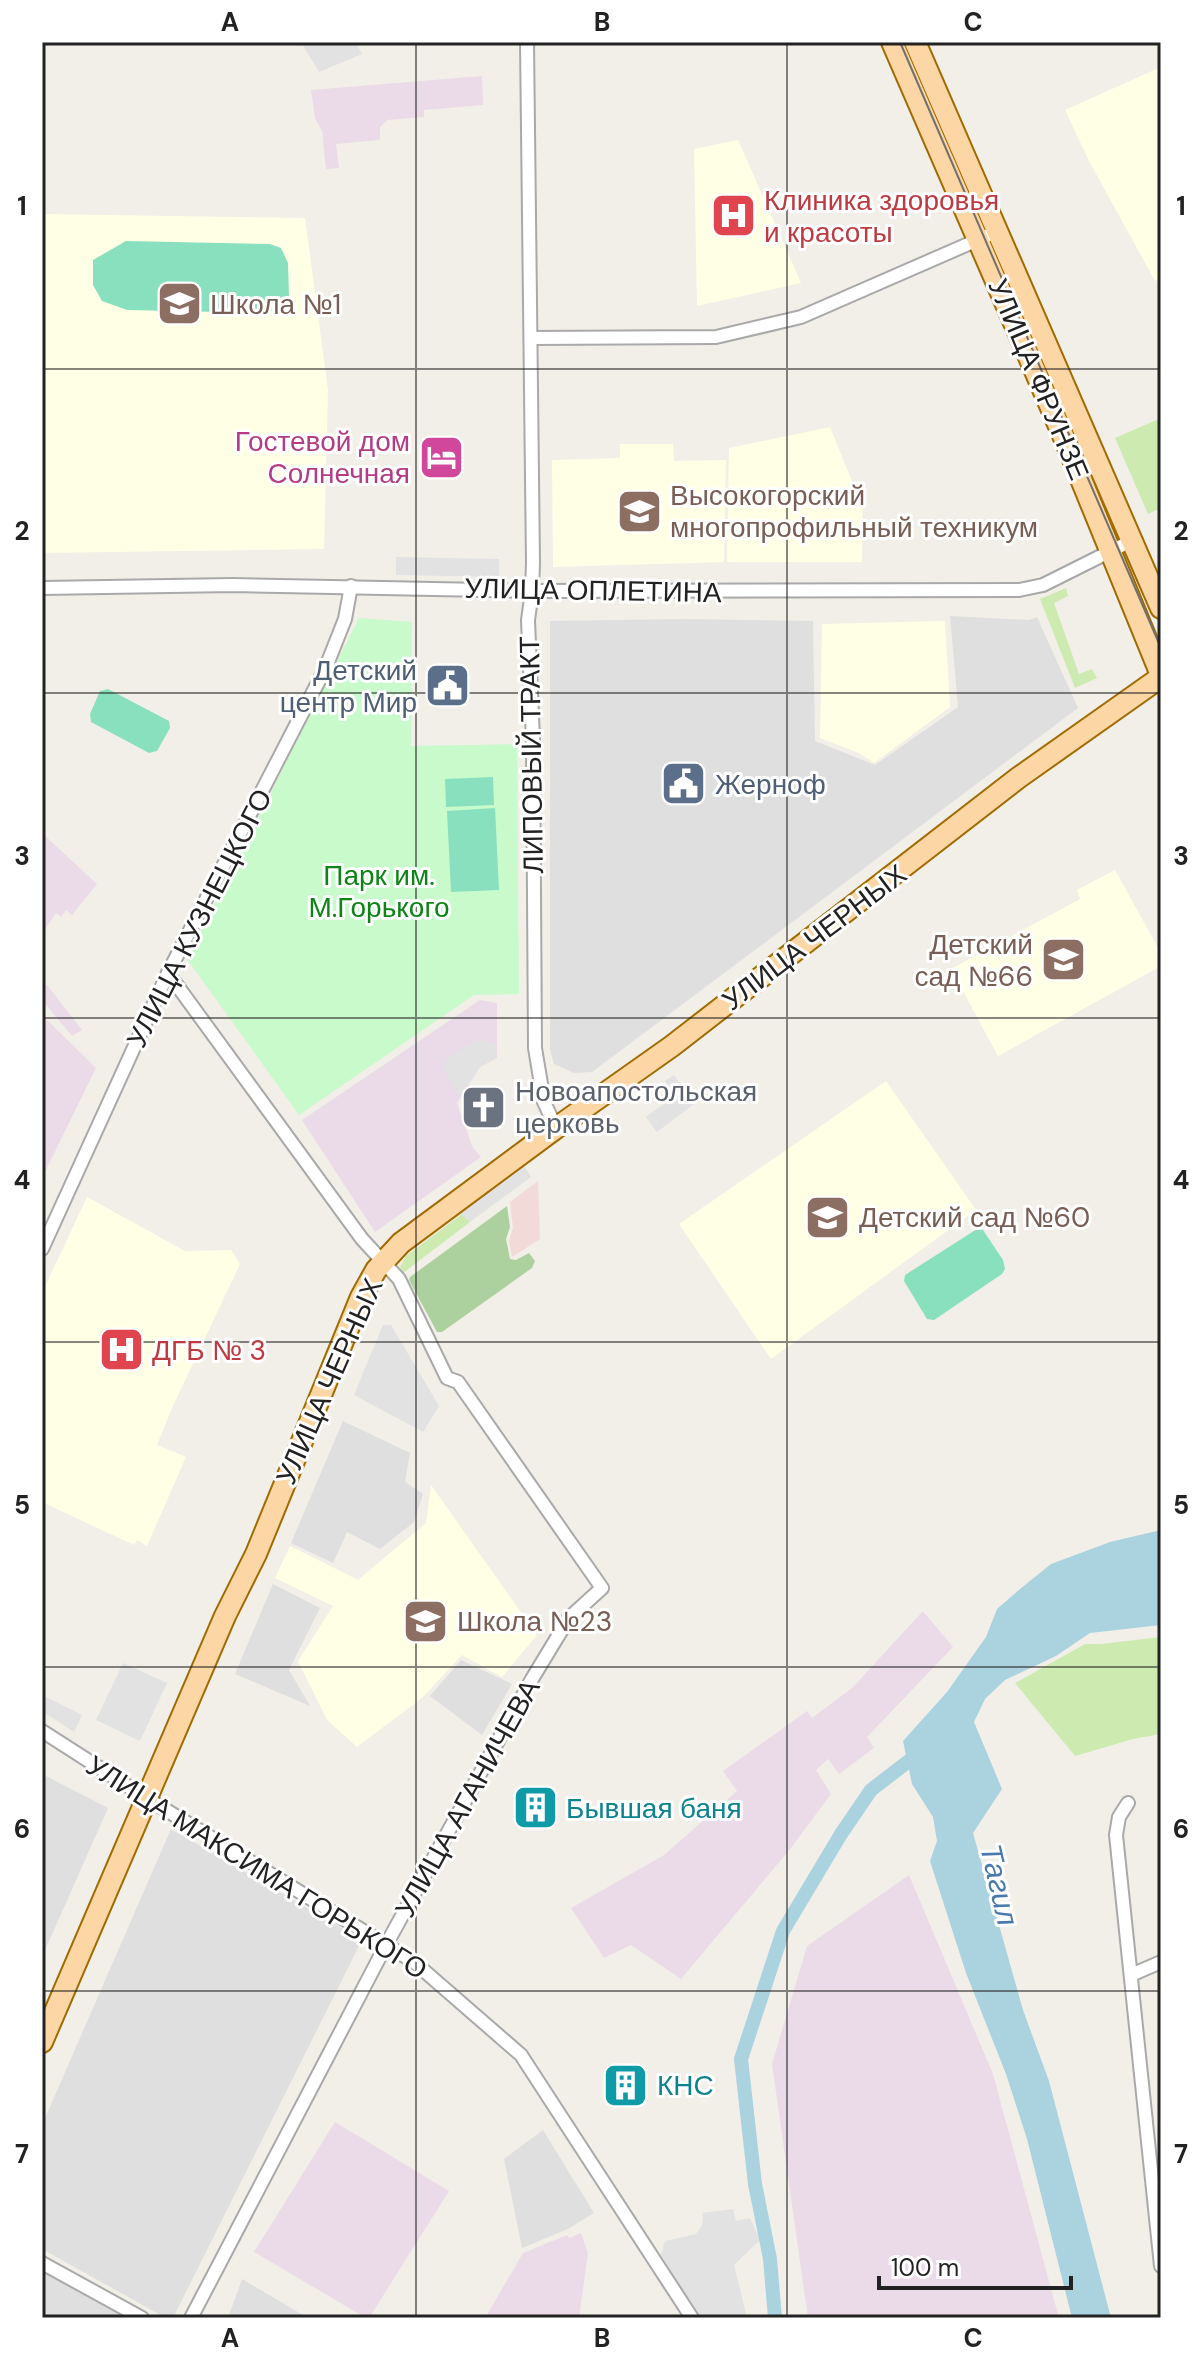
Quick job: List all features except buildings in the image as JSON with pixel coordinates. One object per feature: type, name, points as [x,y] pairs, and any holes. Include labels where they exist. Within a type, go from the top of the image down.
[{"type":"main road","name":"УЛИЦА ФРУНЗЕ","points":[[892,42],[979,239],[1161,676]]},
{"type":"main road","name":"УЛИЦА ФРУНЗЕ","points":[[915,42],[1161,608]]},
{"type":"main road","name":"УЛИЦА ЧЕРНЫХ","points":[[42,2042],[225,1616],[256,1554],[361,1297],[376,1270],[401,1243],[672,1046],[1018,778],[1161,676]]},
{"type":"street","name":"ЛИПОВЫЙ ТРАКТ","points":[[527,42],[532,591],[528,620],[533,740],[535,1048],[544,1102],[556,1128]]},
{"type":"street","points":[[531,338],[716,337],[801,317],[998,231]]},
{"type":"street","name":"УЛИЦА ОПЛЕТИНА","points":[[42,588],[233,585],[532,591],[1019,590],[1043,585],[1133,540]]},
{"type":"street","name":"УЛИЦА КУЗНЕЦКОГО","points":[[42,1249],[168,973],[326,667],[345,619],[351,586]]},
{"type":"street","points":[[168,973],[362,1239],[384,1262]]},
{"type":"street","name":"УЛИЦА АГАНИЧЕВА","points":[[191,2318],[386,1945],[532,1679],[569,1618],[602,1588],[458,1382],[447,1378],[399,1279],[384,1262]]},
{"type":"street","name":"УЛИЦА МАКСИМА ГОРЬКОГО","points":[[42,1731],[414,1962],[521,2055],[687,2315]]},
{"type":"street","points":[[1128,1803],[1119,1817],[1116,1835],[1161,2266]]},
{"type":"street","points":[[1131,1975],[1161,1962]]},
{"type":"street","points":[[42,2263],[142,2318]]},
{"type":"shaded area","points":[[301,42],[355,42],[362,54],[319,72]]},
{"type":"shaded area","points":[[1161,67],[1161,278],[1155,281],[1089,161],[1065,110]]},
{"type":"shaded area","points":[[482,76],[483,105],[424,110],[424,117],[387,120],[380,127],[380,140],[336,144],[339,168],[326,169],[322,131],[315,118],[311,90]]},
{"type":"shaded area","name":"Клиника здоровья и красоты","points":[[738,140],[801,283],[697,306],[694,149]]},
{"type":"shaded area","name":"Школа №1","points":[[42,214],[305,218],[328,390],[324,549],[42,553]]},
{"type":"shaded area","points":[[830,427],[856,491],[863,491],[862,562],[727,562],[729,448]]},
{"type":"shaded area","name":"Высокогорский многопрофильный техникум","points":[[620,444],[673,444],[674,461],[726,460],[724,562],[553,567],[552,460],[620,458]]},
{"type":"shaded area","points":[[396,557],[499,559],[499,577],[396,575]]},
{"type":"shaded area","points":[[950,616],[1029,620],[1037,617],[1078,708],[592,1072],[574,1073],[554,1064],[550,1049],[550,621],[813,621],[815,741],[875,765],[958,707]]},
{"type":"shaded area","name":"Высокогорский многопрофильный техникум","points":[[945,621],[950,707],[874,763],[859,753],[820,738],[822,624]]},
{"type":"shaded area","points":[[44,835],[97,884],[72,915],[66,910],[61,917],[56,913],[42,934],[42,839]]},
{"type":"shaded area","name":"Детский сад №66","points":[[1115,870],[1161,953],[1161,966],[998,1056],[951,969],[1080,899],[1077,890]]},
{"type":"shaded area","points":[[42,984],[47,985],[82,1030],[72,1036],[42,1000]]},
{"type":"shaded area","points":[[480,1000],[497,1003],[497,1058],[480,1067],[457,1103],[472,1146],[481,1157],[375,1232],[302,1120]]},
{"type":"shaded area","points":[[42,1015],[96,1068],[42,1178]]},
{"type":"shaded area","points":[[484,1040],[495,1044],[497,1057],[480,1067],[458,1095],[443,1068],[446,1060],[471,1042]]},
{"type":"shaded area","points":[[674,1075],[694,1104],[657,1132],[646,1117],[675,1096],[665,1081]]},
{"type":"shaded area","name":"Детский сад №60","points":[[886,1081],[976,1210],[771,1359],[679,1224]]},
{"type":"shaded area","points":[[524,1166],[531,1177],[470,1222],[459,1212]]},
{"type":"shaded area","points":[[538,1181],[540,1239],[512,1257],[509,1241],[513,1228],[510,1202]]},
{"type":"shaded area","name":"ДГБ № 3","points":[[87,1197],[185,1251],[231,1250],[240,1264],[157,1445],[186,1457],[147,1546],[137,1540],[134,1545],[42,1502],[42,1293]]},
{"type":"shaded area","points":[[383,1325],[391,1325],[439,1406],[423,1432],[354,1395]]},
{"type":"shaded area","points":[[343,1421],[410,1453],[405,1482],[423,1494],[414,1522],[380,1549],[347,1532],[333,1563],[291,1543]]},
{"type":"shaded area","name":"Школа №23","points":[[431,1485],[537,1635],[502,1677],[462,1655],[422,1698],[357,1747],[327,1720],[298,1661],[333,1606],[275,1578],[290,1546],[358,1580],[426,1523]]},
{"type":"shaded area","points":[[273,1584],[320,1608],[289,1670],[310,1706],[235,1674]]},
{"type":"shaded area","points":[[923,1611],[953,1647],[867,1737],[874,1748],[839,1774],[828,1759],[816,1770],[831,1794],[791,1848],[681,1979],[631,1945],[604,1958],[571,1908],[664,1855],[737,1791],[723,1771],[807,1711],[812,1718],[852,1688]]},
{"type":"shaded area","points":[[461,1660],[512,1684],[482,1735],[430,1696]]},
{"type":"shaded area","points":[[123,1663],[167,1683],[140,1741],[96,1720]]},
{"type":"shaded area","points":[[42,1695],[82,1715],[74,1732],[42,1711]]},
{"type":"shaded area","points":[[42,1774],[108,1808],[42,1957]]},
{"type":"shaded area","points":[[171,1829],[362,1940],[173,2318],[166,2318],[42,2249],[42,2125]]},
{"type":"shaded area","points":[[909,1875],[993,2074],[1059,2318],[808,2318],[772,2064],[807,1946]]},
{"type":"shaded area","points":[[335,2122],[449,2191],[369,2318],[254,2252]]},
{"type":"shaded area","points":[[543,2130],[594,2213],[568,2229],[522,2248],[504,2159]]},
{"type":"shaded area","points":[[733,2209],[736,2221],[750,2218],[760,2240],[734,2265],[746,2314],[740,2318],[699,2318],[661,2255],[665,2241],[696,2234],[702,2226],[703,2213]]},
{"type":"shaded area","points":[[581,2233],[588,2253],[579,2318],[485,2318],[523,2253],[567,2235],[569,2238]]},
{"type":"shaded area","points":[[42,2267],[132,2318],[42,2318]]},
{"type":"shaded area","points":[[242,2279],[308,2318],[228,2318]]},
{"type":"green space","points":[[126,241],[270,244],[281,248],[288,263],[289,298],[280,309],[265,313],[127,310],[102,301],[93,285],[93,260]]},
{"type":"green space","points":[[1161,418],[1161,508],[1148,514],[1115,438]]},
{"type":"green space","points":[[1066,588],[1068,596],[1054,603],[1079,674],[1092,669],[1097,678],[1075,688],[1040,599]]},
{"type":"green space","name":"Парк им. М.Горького","points":[[359,618],[412,622],[411,746],[517,744],[519,994],[474,995],[299,1115],[187,959]]},
{"type":"green space","points":[[108,689],[169,721],[170,728],[157,751],[149,753],[91,722],[90,714],[100,691]]},
{"type":"green space","points":[[493,777],[494,805],[446,807],[445,779]]},
{"type":"green space","points":[[495,808],[499,890],[451,892],[447,811]]},
{"type":"green space","points":[[507,1206],[510,1227],[506,1239],[510,1259],[516,1260],[529,1253],[535,1261],[532,1268],[442,1332],[437,1332],[410,1277]]},
{"type":"green space","points":[[462,1214],[470,1222],[403,1273],[400,1267],[406,1256]]},
{"type":"green space","points":[[977,1229],[983,1230],[1003,1260],[1005,1269],[934,1320],[927,1319],[904,1281],[905,1275]]},
{"type":"green space","points":[[1161,1637],[1161,1734],[1075,1756],[1015,1683],[1085,1644]]},
{"type":"water","points":[[1161,1530],[1161,1625],[1090,1633],[1056,1656],[1005,1680],[985,1699],[974,1722],[1002,1789],[973,1833],[1023,2010],[1049,2081],[1111,2318],[1072,2318],[1027,2139],[1006,2074],[966,1973],[930,1861],[937,1841],[933,1817],[912,1784],[903,1741],[947,1692],[986,1637],[997,1609],[1020,1589],[1051,1564],[1110,1542]]},
{"type":"waterway","points":[[775,2318],[770,2259],[755,2184],[741,2059],[783,1931],[871,1790],[923,1750]]},
{"type":"tram line","points":[[900,42],[1161,648]]},
{"type":"place","name":"Клиника здоровья и красоты","points":[[733,216]]},
{"type":"place","name":"Школа №1","points":[[179,304]]},
{"type":"place","name":"Гостевой дом Солнечная","points":[[441,457]]},
{"type":"place","name":"Высокогорский многопрофильный техникум","points":[[639,511]]},
{"type":"place","name":"Детский центр Мир","points":[[448,686]]},
{"type":"place","name":"Жерноф","points":[[684,784]]},
{"type":"place","name":"Детский сад №66","points":[[1064,960]]},
{"type":"place","name":"Новоапостольская церковь","points":[[484,1107]]},
{"type":"place","name":"Детский сад №60","points":[[828,1217]]},
{"type":"place","name":"ДГБ № 3","points":[[121,1350]]},
{"type":"place","name":"Школа №23","points":[[426,1621]]},
{"type":"place","name":"Бывшая баня","points":[[535,1808]]},
{"type":"place","name":"КНС","points":[[626,2085]]},
{"type":"water label","name":"Тагил","points":[[999,1885]]}]
